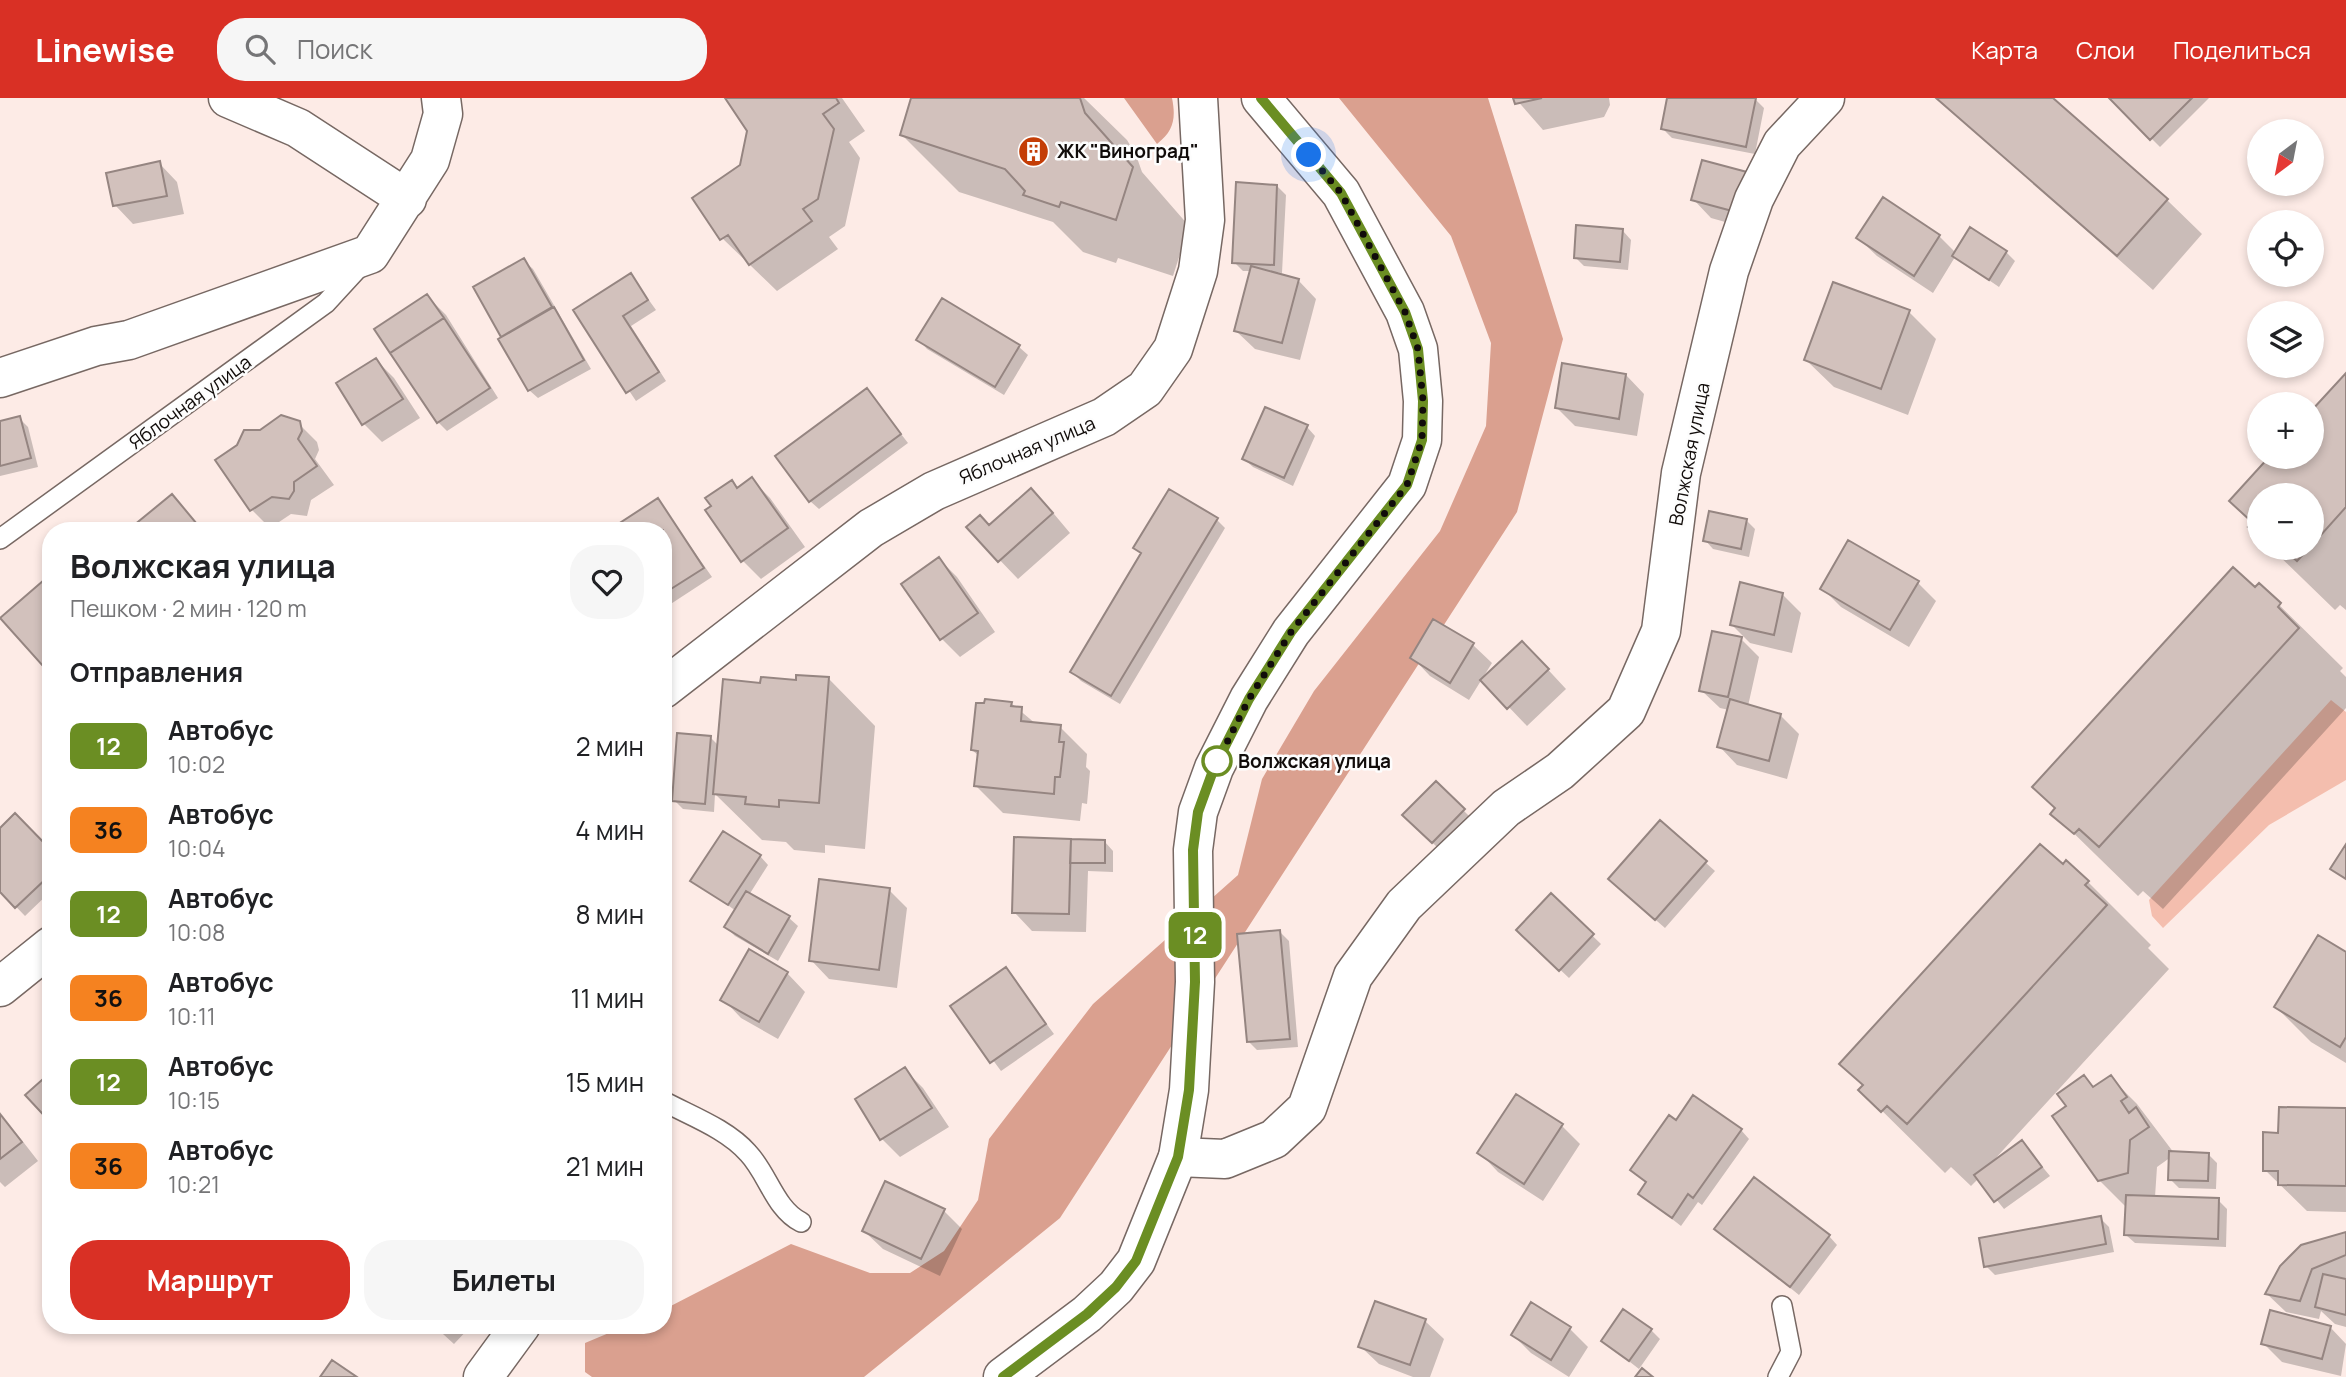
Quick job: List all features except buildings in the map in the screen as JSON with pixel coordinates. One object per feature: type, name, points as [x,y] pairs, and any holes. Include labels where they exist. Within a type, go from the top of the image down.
[{"type":"street","points":[[228,98],[298,128],[407,199]]},
{"type":"street","name":"Яблочная улица","points":[[370,254],[407,199],[433,151],[443,114],[441,98]]},
{"type":"street","name":"Яблочная улица","points":[[672,683],[871,528],[934,491],[1104,417],[1145,389],[1173,349],[1198,271],[1205,220],[1198,98]]},
{"type":"street","points":[[1003,1377],[1087,1314],[1136,1261],[1178,1157],[1189,1090],[1195,982],[1193,850],[1198,812],[1214,768],[1249,699],[1291,632],[1407,485],[1422,440],[1423,401],[1418,349],[1405,312],[1341,193],[1261,98]]},
{"type":"street","name":"Волжская улица","points":[[1178,1157],[1225,1159],[1274,1139],[1307,1108],[1353,976],[1404,905],[1506,807],[1560,771],[1626,711],[1661,631],[1681,473],[1729,271],[1754,198],[1782,144],[1825,98]]},
{"type":"street","points":[[0,378],[96,346],[129,340],[370,254]]},
{"type":"street","points":[[0,987],[42,953]]},
{"type":"street","points":[[483,1377],[514,1334]]},
{"type":"lane","name":"Яблочная улица","points":[[0,539],[326,303],[370,254]]},
{"type":"lane","points":[[672,1106],[726,1134],[749,1153],[789,1216],[801,1222]]},
{"type":"lane","points":[[1778,1377],[1791,1352],[1782,1306]]},
{"type":"shaded area","points":[[1124,98],[1172,98],[1172,124],[1157,144]]},
{"type":"shaded area","points":[[1339,98],[1488,98],[1563,339],[1517,512],[1060,1218],[864,1377],[592,1377],[585,1372],[585,1343],[606,1334],[672,1334],[672,1305],[791,1244],[870,1273],[910,1273],[944,1251],[978,1200],[989,1139],[1093,1004],[1238,875],[1262,779],[1314,691],[1440,531],[1486,426],[1491,343],[1451,236]]},
{"type":"shaded area","points":[[2331,700],[2346,712],[2346,780],[2269,825],[2163,928],[2152,916],[2149,900]]},
{"type":"bus line","name":"12","points":[[1003,1377],[1087,1314],[1116,1287],[1136,1261],[1178,1157],[1189,1090],[1195,982],[1193,850],[1198,812],[1214,768],[1249,699],[1291,632],[1407,485],[1422,440],[1423,401],[1418,349],[1405,312],[1341,193],[1261,98]]},
{"type":"place","name":"ЖК \"Виноград\"","points":[[1034,151]]},
{"type":"place","name":"Волжская улица","points":[[1217,761]]},
{"type":"route","points":[[1217,761],[1214,768],[1249,699],[1291,632],[1407,485],[1422,440],[1423,401],[1418,349],[1405,312],[1341,193],[1309,155]]}]
